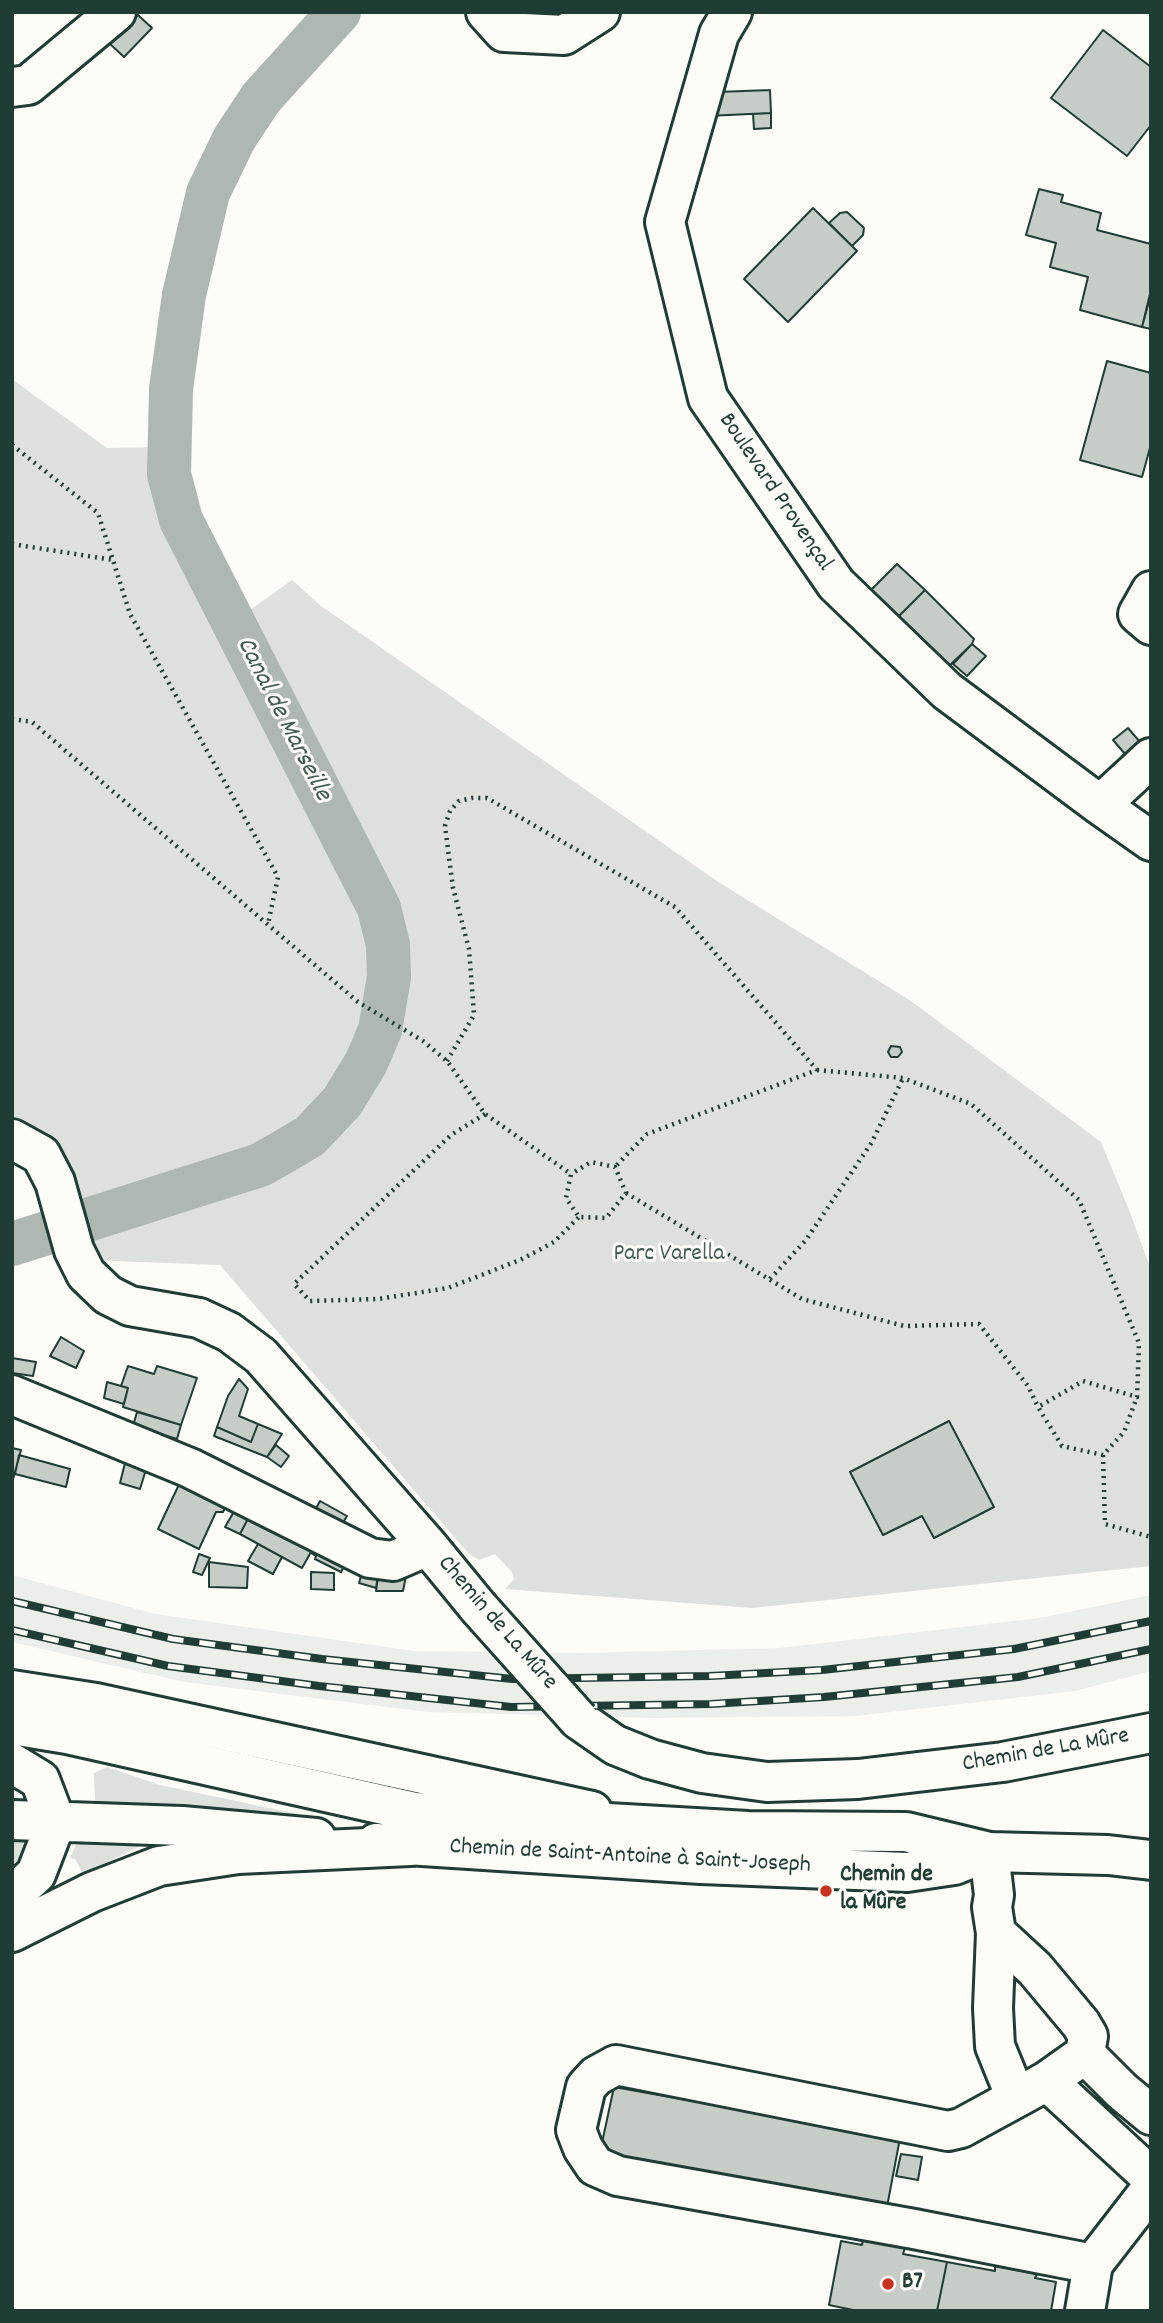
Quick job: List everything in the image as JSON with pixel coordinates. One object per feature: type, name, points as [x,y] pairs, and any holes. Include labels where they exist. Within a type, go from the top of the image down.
[{"type":"main road","points":[[12,87],[28,85],[116,12]]},
{"type":"main road","points":[[486,12],[504,32],[564,35],[600,12]]},
{"type":"main road","name":"Boulevard Provençal","points":[[732,12],[719,34],[665,222],[708,398],[836,584],[947,691],[1151,841]]},
{"type":"main road","points":[[1151,591],[1138,614],[1151,625]]},
{"type":"main road","points":[[1100,805],[1151,758]]},
{"type":"main road","name":"Chemin de La Mûre","points":[[12,1139],[41,1154],[55,1182],[74,1250],[86,1274],[108,1295],[130,1306],[199,1318],[229,1332],[261,1356],[579,1720],[615,1745],[650,1759],[702,1773],[767,1782],[858,1779],[1003,1762],[1151,1733]]},
{"type":"main road","points":[[12,1395],[191,1468],[370,1558],[393,1561],[428,1546]]},
{"type":"main road","name":"Chemin de Saint-Antoine à Saint-Joseph","points":[[12,1690],[96,1703],[652,1824]]},
{"type":"main road","name":"Chemin de Saint-Antoine à Saint-Joseph","points":[[12,1725],[67,1734],[415,1812],[748,1831],[906,1832],[989,1852]]},
{"type":"main road","points":[[12,1763],[40,1780],[56,1822],[36,1874],[12,1896]]},
{"type":"main road","name":"Chemin de Saint-Antoine à Saint-Joseph","points":[[12,1820],[182,1826],[410,1846],[694,1863],[907,1872],[954,1865],[989,1852]]},
{"type":"main road","points":[[12,1932],[92,1892],[159,1866],[238,1854],[410,1846]]},
{"type":"main road","points":[[1151,1860],[1108,1855],[989,1852],[996,1933],[993,2008],[996,2046],[1032,2089],[1151,2177]]},
{"type":"main road","points":[[996,1933],[1035,1969],[1081,2024],[1088,2036],[1085,2053],[1032,2089],[961,2128],[948,2131],[616,2065],[596,2076],[586,2087],[576,2130],[583,2148],[595,2166],[618,2176],[1093,2264]]},
{"type":"main road","points":[[1085,2053],[1122,2091],[1151,2115]]},
{"type":"main road","points":[[1085,2311],[1093,2264],[1151,2189]]},
{"type":"path","points":[[12,445],[97,513],[130,614],[278,877],[268,924]]},
{"type":"path","points":[[12,544],[113,560]]},
{"type":"path","points":[[12,719],[32,722],[358,1002],[423,1041],[447,1061],[485,1114],[571,1174]]},
{"type":"path","points":[[447,1061],[474,1015],[469,949],[453,888],[446,826],[450,811],[459,802],[472,798],[487,798],[675,906],[817,1070]]},
{"type":"path","points":[[615,1167],[647,1134],[817,1070],[903,1078],[971,1104],[1079,1200],[1139,1343],[1138,1397],[1125,1432],[1102,1454],[1105,1524],[1151,1537]]},
{"type":"path","points":[[770,1279],[806,1240],[872,1142],[903,1078]]},
{"type":"path","points":[[485,1114],[451,1135],[294,1284],[310,1301],[378,1299],[448,1288],[520,1261],[554,1242],[579,1217],[606,1218],[626,1193]]},
{"type":"path","points":[[579,1217],[566,1198],[571,1174],[591,1162],[615,1167]]},
{"type":"path","points":[[615,1167],[626,1193],[803,1299],[904,1326],[979,1324],[1028,1386],[1062,1446],[1102,1454]]},
{"type":"path","points":[[1038,1407],[1083,1381],[1138,1397]]},
{"type":"shaded area","points":[[12,1575],[155,1614],[414,1651],[578,1653],[780,1648],[1040,1618],[1151,1595],[1151,1671],[1075,1691],[856,1716],[650,1718],[428,1712],[184,1682],[12,1642]]},
{"type":"green space","name":"Parc Varella","points":[[12,379],[107,448],[170,447],[169,474],[181,520],[233,622],[292,580],[321,606],[720,883],[911,1001],[1101,1142],[1151,1270],[1151,1566],[752,1608],[505,1589],[514,1579],[512,1572],[495,1554],[479,1560],[469,1554],[220,1265],[88,1260],[29,1129],[12,1116]]},
{"type":"green space","points":[[107,1767],[160,1785],[298,1814],[105,1812],[95,1800],[94,1773]]},
{"type":"green space","points":[[12,1835],[29,1836],[30,1842],[23,1858],[12,1866]]},
{"type":"green space","points":[[77,1842],[142,1845],[83,1874],[75,1859],[70,1858]]},
{"type":"building","points":[[138,15],[152,28],[124,57],[110,44]]},
{"type":"building","points":[[1103,30],[1151,67],[1151,125],[1127,156],[1051,98]]},
{"type":"building","points":[[770,90],[771,113],[707,116],[717,92]]},
{"type":"building","points":[[771,113],[771,128],[754,129],[753,114]]},
{"type":"building","points":[[1039,189],[1063,195],[1061,202],[1101,213],[1097,230],[1151,244],[1151,294],[1142,327],[1080,310],[1088,277],[1050,267],[1056,243],[1026,235]]},
{"type":"building","points":[[813,208],[857,251],[788,322],[744,279]]},
{"type":"building","points":[[847,212],[864,228],[863,235],[852,246],[829,223],[840,213]]},
{"type":"building","points":[[1151,294],[1151,329],[1142,327]]},
{"type":"building","points":[[1107,361],[1151,373],[1151,444],[1142,477],[1080,460]]},
{"type":"building","points":[[897,564],[925,590],[896,619],[869,592]]},
{"type":"building","points":[[925,590],[974,639],[947,668],[896,619]]},
{"type":"building","points":[[972,644],[986,656],[967,676],[953,664]]},
{"type":"building","points":[[1128,728],[1140,742],[1125,754],[1113,740]]},
{"type":"building","points":[[891,1046],[900,1047],[902,1052],[898,1057],[891,1057],[888,1052]]},
{"type":"building","points":[[61,1337],[84,1351],[76,1368],[50,1356]]},
{"type":"building","points":[[12,1358],[36,1362],[33,1376],[12,1373]]},
{"type":"building","points":[[128,1366],[154,1374],[157,1366],[197,1378],[181,1425],[123,1407],[128,1388],[121,1386]]},
{"type":"building","points":[[239,1379],[248,1389],[239,1416],[258,1424],[251,1442],[217,1427],[228,1396]]},
{"type":"building","points":[[107,1382],[128,1388],[124,1404],[104,1398]]},
{"type":"building","points":[[137,1412],[181,1425],[177,1439],[133,1426]]},
{"type":"building","points":[[949,1421],[994,1507],[934,1538],[922,1516],[883,1535],[850,1472]]},
{"type":"building","points":[[258,1424],[282,1434],[267,1457],[214,1436],[217,1427],[251,1442]]},
{"type":"building","points":[[276,1445],[289,1456],[281,1467],[267,1457]]},
{"type":"building","points":[[12,1448],[21,1450],[12,1483]]},
{"type":"building","points":[[19,1455],[70,1469],[66,1487],[15,1474]]},
{"type":"building","points":[[127,1455],[148,1463],[140,1489],[120,1483]]},
{"type":"building","points":[[183,1476],[230,1497],[223,1512],[216,1512],[199,1549],[158,1529]]},
{"type":"building","points":[[320,1501],[347,1516],[338,1531],[312,1516]]},
{"type":"building","points":[[239,1503],[253,1509],[240,1534],[225,1527]]},
{"type":"building","points":[[253,1509],[316,1543],[302,1568],[240,1534]]},
{"type":"building","points":[[316,1543],[348,1559],[341,1572],[315,1559],[316,1556],[311,1553]]},
{"type":"building","points":[[258,1544],[282,1557],[273,1574],[248,1561]]},
{"type":"building","points":[[199,1554],[210,1558],[202,1575],[193,1572]]},
{"type":"building","points":[[209,1562],[248,1567],[247,1588],[209,1587]]},
{"type":"building","points":[[364,1566],[379,1570],[376,1588],[359,1583]]},
{"type":"building","points":[[379,1570],[407,1571],[403,1591],[376,1591]]},
{"type":"building","points":[[311,1572],[334,1573],[334,1590],[311,1589]]},
{"type":"building","points":[[614,2087],[900,2138],[887,2207],[600,2152]]},
{"type":"building","points":[[901,2154],[922,2157],[918,2180],[896,2176]]},
{"type":"building","name":"B7","points":[[863,2240],[905,2248],[903,2254],[947,2262],[937,2311],[858,2311],[829,2305],[841,2241],[862,2245]]},
{"type":"building","points":[[947,2262],[995,2271],[995,2266],[1037,2274],[1035,2278],[1056,2282],[1051,2311],[937,2311]]},
{"type":"waterway","name":"Canal de Marseille","points":[[12,1244],[260,1165],[283,1152],[310,1136],[342,1102],[366,1063],[380,1030],[389,977],[388,945],[379,908],[181,520],[169,474],[171,389],[184,295],[208,193],[234,139],[261,98],[339,12]]},
{"type":"railway","points":[[12,1601],[173,1639],[322,1659],[512,1679],[710,1676],[822,1670],[1014,1649],[1151,1621]]},
{"type":"railway","points":[[12,1630],[168,1666],[511,1707],[711,1704],[824,1697],[1018,1677],[1151,1649]]},
{"type":"place","name":"Chemin de la Mûre","points":[[826,1891]]},
{"type":"place","name":"B7","points":[[888,2284]]}]
